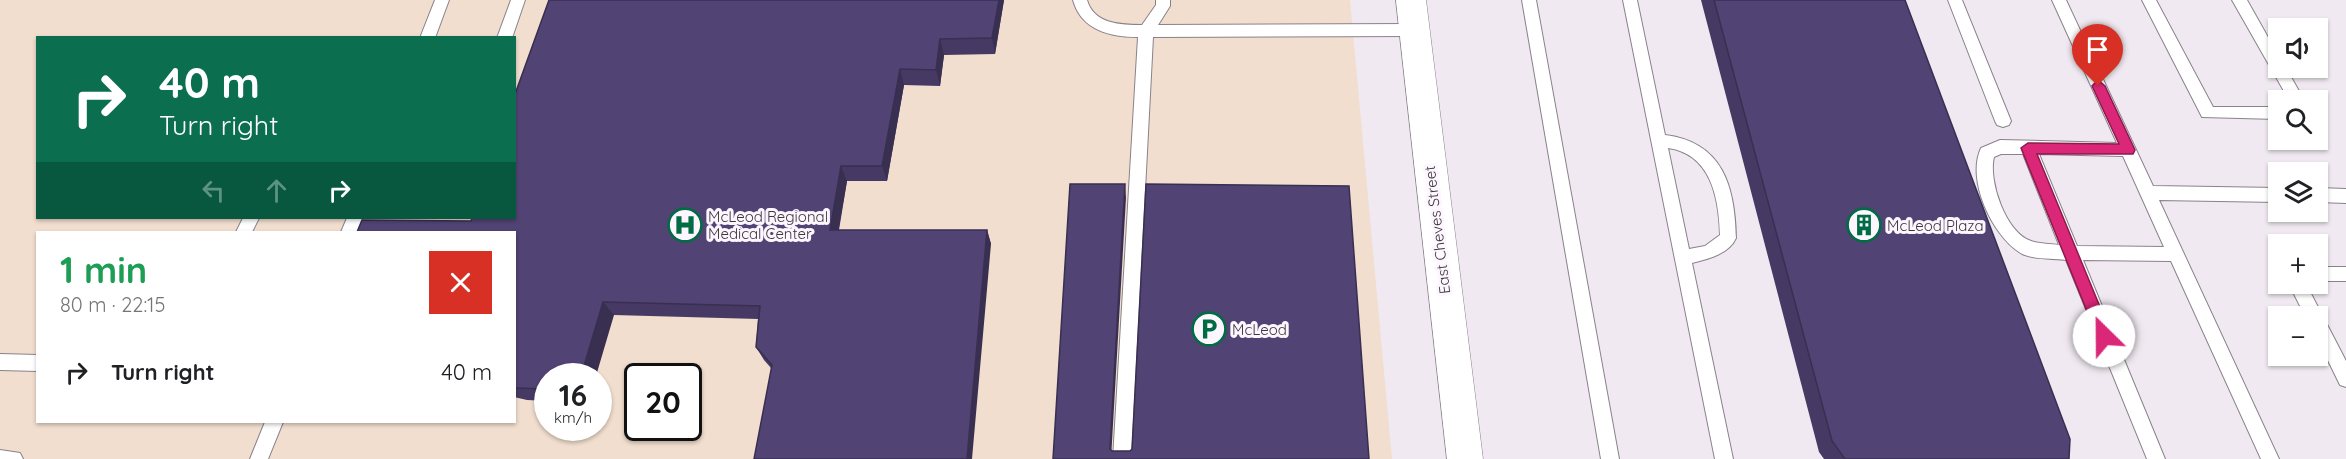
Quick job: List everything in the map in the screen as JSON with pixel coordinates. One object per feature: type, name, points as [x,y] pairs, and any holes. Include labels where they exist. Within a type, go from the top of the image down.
[{"type":"main road","name":"East Cheves Street","points":[[1412,15],[1465,459]]},
{"type":"lane","points":[[428,36],[442,0]]},
{"type":"lane","points":[[505,36],[518,0]]},
{"type":"lane","points":[[1080,0],[1086,15],[1098,25],[1120,31],[1412,15]]},
{"type":"lane","points":[[1122,459],[1146,31],[1163,6],[1163,0]]},
{"type":"lane","points":[[1529,0],[1610,459]]},
{"type":"lane","points":[[1630,0],[1724,459]]},
{"type":"lane","points":[[1955,0],[2003,121]]},
{"type":"lane","points":[[2059,0],[2270,459]]},
{"type":"lane","points":[[2149,0],[2208,113],[2268,113]]},
{"type":"lane","points":[[2239,0],[2290,90]]},
{"type":"lane","points":[[1658,140],[1688,146],[1708,159],[1721,186],[1728,213],[1728,238],[1709,252],[1682,258]]},
{"type":"lane","points":[[2128,150],[2000,147],[1988,153],[1983,168],[1990,201],[2004,229],[2026,248],[2070,253],[2176,254]]},
{"type":"lane","points":[[2028,148],[2156,459]]},
{"type":"lane","points":[[2148,193],[2268,195]]},
{"type":"lane","points":[[2328,195],[2346,196]]},
{"type":"lane","points":[[2328,274],[2346,274]]},
{"type":"lane","points":[[2328,343],[2346,379]]},
{"type":"lane","points":[[0,362],[36,363]]},
{"type":"lane","points":[[259,459],[274,423]]},
{"type":"lane","points":[[0,459],[14,459]]},
{"type":"shaded area","name":"McLeod Regional Medical Center","points":[[0,0],[1350,0],[1392,459],[0,459]]},
{"type":"building","points":[[549,0],[999,0],[992,38],[940,39],[936,70],[900,69],[882,166],[841,166],[830,230],[987,230],[967,459],[754,459],[772,365],[756,347],[760,306],[603,302],[585,363],[534,363],[534,389],[516,388],[516,231],[357,231],[362,220],[516,219],[516,91]]},
{"type":"building","name":"McLeod Plaza","points":[[1714,0],[1905,0],[2070,439],[2069,459],[1845,459],[1832,441]]},
{"type":"building","name":"McLeod","points":[[1070,184],[1125,184],[1110,449],[1112,451],[1132,449],[1146,184],[1349,186],[1369,459],[1053,459]]},
{"type":"place","name":"McLeod Regional Medical Center","points":[[685,225]]},
{"type":"place","name":"McLeod Plaza","points":[[1864,225]]},
{"type":"place","name":"McLeod","points":[[1209,329]]},
{"type":"route","points":[[2098,86],[2128,150],[2028,148],[2104,336]]}]
